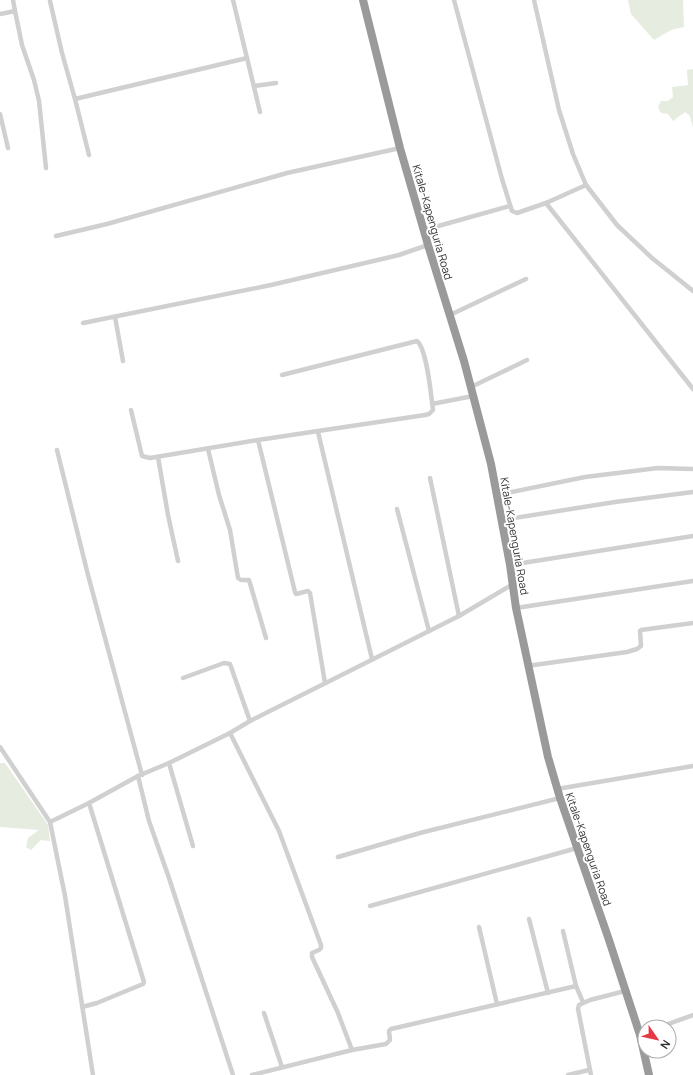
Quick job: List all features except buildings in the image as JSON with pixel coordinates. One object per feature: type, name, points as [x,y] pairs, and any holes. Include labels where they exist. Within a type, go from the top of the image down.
[{"type":"highway","name":"Kitale-Kapenguria Road","points":[[362,0],[400,148],[450,315],[490,458],[510,565],[516,608],[543,738],[557,789],[625,991],[637,1021]]},
{"type":"highway","name":"Kitale-Kapenguria Road","points":[[646,1059],[649,1075]]},
{"type":"street","points":[[13,0],[22,45],[39,100],[46,168]]},
{"type":"street","points":[[50,0],[62,53],[76,99],[89,155]]},
{"type":"street","points":[[233,0],[260,112]]},
{"type":"street","points":[[454,0],[512,211],[516,213],[546,203],[586,185]]},
{"type":"street","points":[[534,0],[559,110],[573,154],[586,185],[617,225],[652,258],[693,291]]},
{"type":"street","points":[[0,14],[15,11]]},
{"type":"street","points":[[76,99],[247,58]]},
{"type":"street","points":[[254,86],[276,83]]},
{"type":"street","points":[[0,114],[8,148]]},
{"type":"street","points":[[56,236],[107,224],[287,173],[400,148]]},
{"type":"street","points":[[546,203],[693,389]]},
{"type":"street","points":[[424,230],[510,206]]},
{"type":"street","points":[[83,323],[271,285],[400,255],[428,245]]},
{"type":"street","points":[[450,315],[526,279]]},
{"type":"street","points":[[115,317],[123,361]]},
{"type":"street","points":[[131,410],[142,456],[147,458],[425,415],[431,413],[433,410],[426,364],[421,344],[417,341],[282,375]]},
{"type":"street","points":[[471,388],[527,360]]},
{"type":"street","points":[[432,404],[473,396]]},
{"type":"street","points":[[318,432],[372,659]]},
{"type":"street","points":[[258,440],[294,592],[296,594],[308,591],[310,593],[325,684]]},
{"type":"street","points":[[208,449],[219,495],[230,530],[238,578],[241,580],[248,579],[249,581],[266,638]]},
{"type":"street","points":[[57,450],[140,775],[149,821],[233,1075]]},
{"type":"street","points":[[158,457],[168,515],[178,560]]},
{"type":"street","points":[[497,495],[585,477],[658,468],[693,469]]},
{"type":"street","points":[[430,478],[459,616]]},
{"type":"street","points":[[502,520],[615,502],[693,492]]},
{"type":"street","points":[[398,509],[429,631]]},
{"type":"street","points":[[510,565],[693,536]]},
{"type":"street","points":[[516,608],[693,581]]},
{"type":"street","points":[[50,822],[89,803],[140,775],[169,763],[230,733],[250,721],[459,616],[512,584]]},
{"type":"street","points":[[527,666],[627,652],[638,649],[641,646],[641,630],[693,623]]},
{"type":"street","points":[[183,678],[224,663],[230,664],[250,721]]},
{"type":"street","points":[[230,733],[280,831],[292,870],[321,945],[319,950],[312,953],[312,957],[335,1007],[352,1050]]},
{"type":"street","points":[[0,747],[50,822],[65,896],[93,1075]]},
{"type":"street","points":[[169,763],[193,846]]},
{"type":"street","points":[[557,789],[693,766]]},
{"type":"street","points":[[338,857],[420,833],[560,798]]},
{"type":"street","points":[[82,1007],[97,1003],[143,984],[144,982],[89,803]]},
{"type":"street","points":[[370,906],[577,848]]},
{"type":"street","points":[[529,919],[548,993]]},
{"type":"street","points":[[479,927],[497,1004]]},
{"type":"street","points":[[563,931],[576,986],[582,1002]]},
{"type":"street","points":[[252,1075],[352,1050],[386,1044],[390,1040],[389,1031],[391,1029],[576,986]]},
{"type":"street","points":[[591,1075],[578,1009],[579,1005],[582,1002],[625,991]]},
{"type":"street","points":[[264,1012],[282,1067]]},
{"type":"street","points":[[677,1021],[693,1015]]},
{"type":"street","points":[[568,1075],[589,1070]]},
{"type":"shaded area","points":[[628,0],[683,0],[684,27],[671,30],[654,40],[631,14]]},
{"type":"shaded area","points":[[693,69],[693,128],[690,116],[685,112],[673,121],[668,114],[661,113],[658,107],[661,101],[668,101],[673,97],[672,87],[688,85],[687,70]]},
{"type":"shaded area","points":[[0,763],[5,763],[48,825],[50,841],[41,840],[31,850],[26,847],[28,838],[39,830],[0,827]]}]
